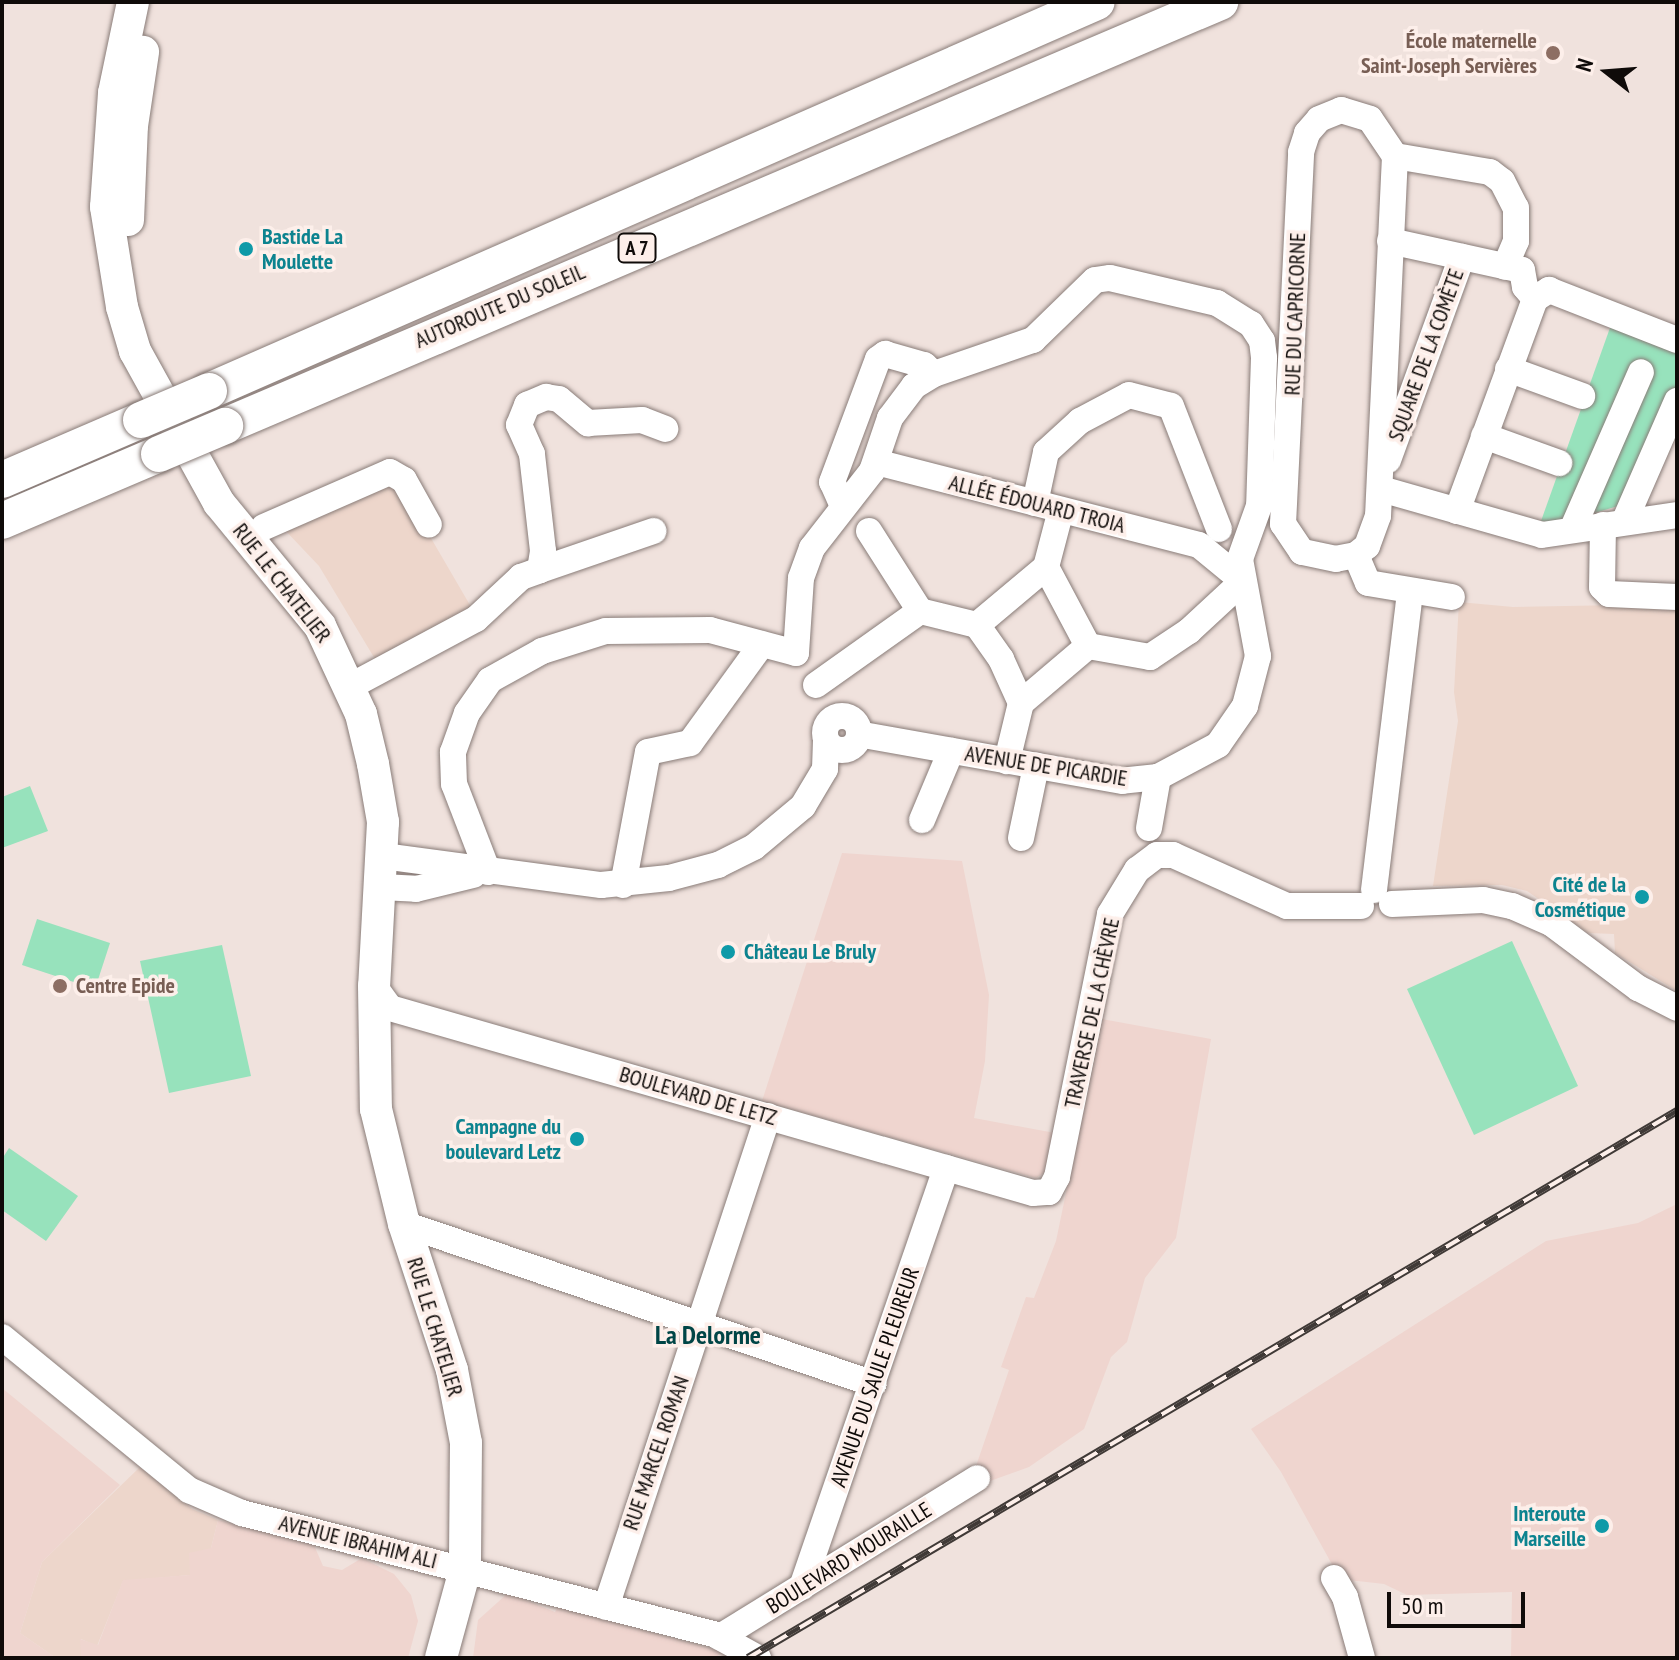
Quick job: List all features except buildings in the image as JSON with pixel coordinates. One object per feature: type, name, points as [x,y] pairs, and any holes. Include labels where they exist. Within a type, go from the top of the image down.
[{"type":"highway","name":"AUTOROUTE DU SOLEIL","points":[[2,480],[1097,2]]},
{"type":"highway","points":[[993,49],[1126,2]]},
{"type":"highway","name":"AUTOROUTE DU SOLEIL","points":[[2,521],[1220,2]]},
{"type":"main road","name":"RUE LE CHATELIER","points":[[133,2],[114,93],[106,207],[122,307],[135,351],[219,503],[320,626],[384,720],[398,779],[382,997],[393,1186],[452,1370],[466,1443],[465,1570],[441,1658]]},
{"type":"main road","name":"RUE LE CHATELIER","points":[[155,2],[137,86],[127,201],[139,302],[156,358],[205,452],[336,618],[358,683]]},
{"type":"street","name":"RUE DU CAPRICORNE","points":[[1356,555],[1336,559],[1302,552],[1283,524],[1301,152],[1307,133],[1319,119],[1341,110],[1370,119],[1395,156]]},
{"type":"street","points":[[1395,156],[1490,172],[1502,181],[1516,208],[1514,268]]},
{"type":"street","name":"SQUARE DE LA COMÈTE","points":[[1356,555],[1370,542],[1381,483],[1395,156]]},
{"type":"street","name":"SQUARE DE LA COMÈTE","points":[[1381,483],[1462,257],[1390,241]]},
{"type":"street","points":[[1457,511],[1508,369],[1542,294],[1544,277],[1462,257]]},
{"type":"street","points":[[391,872],[488,872],[623,885],[718,865],[754,847],[803,806],[825,769],[841,732],[796,653],[801,578],[812,548],[876,462],[900,401],[934,374],[1033,340],[1095,280],[1110,278],[1217,303],[1237,313],[1262,341],[1259,506],[1243,559],[1189,631],[1150,657],[1088,646]]},
{"type":"street","points":[[1542,294],[1677,340]]},
{"type":"street","points":[[842,504],[832,482],[872,367],[885,354],[924,365],[934,374]]},
{"type":"street","points":[[1508,369],[1582,396]]},
{"type":"street","points":[[1572,530],[1641,372]]},
{"type":"street","points":[[1035,503],[1046,452],[1080,421],[1129,395],[1171,406],[1209,537]]},
{"type":"street","points":[[540,570],[543,551],[532,454],[519,425],[527,405],[546,397],[559,399],[588,423],[642,420],[665,429]]},
{"type":"street","points":[[1677,401],[1614,523],[1602,587],[1609,594],[1677,597]]},
{"type":"street","points":[[1484,436],[1559,463]]},
{"type":"street","name":"ALLÉE ÉDOUARD TROIA","points":[[876,462],[1061,510],[1209,537],[1243,559]]},
{"type":"street","points":[[264,527],[390,472],[404,480],[429,525]]},
{"type":"street","points":[[1381,483],[1457,511],[1542,535],[1677,515]]},
{"type":"street","points":[[977,625],[1046,567],[1061,510]]},
{"type":"street","points":[[358,683],[476,619],[521,577],[653,531]]},
{"type":"street","points":[[869,531],[920,611],[977,625],[1001,659],[1021,703]]},
{"type":"street","name":"ALLÉE ÉDOUARD TROIA","points":[[1209,537],[1243,559]]},
{"type":"street","points":[[1356,555],[1368,583],[1452,597]]},
{"type":"street","name":"AVENUE DE PICARDIE","points":[[841,732],[1122,781],[1158,777],[1218,745],[1245,706],[1258,656],[1243,559]]},
{"type":"street","points":[[1046,567],[1088,646]]},
{"type":"street","points":[[1409,600],[1375,900],[1483,900],[1512,906],[1551,923],[1638,988],[1677,1008]]},
{"type":"street","points":[[818,689],[920,611]]},
{"type":"street","points":[[488,872],[454,784],[453,752],[467,713],[490,680],[542,651],[606,631],[710,630],[796,653]]},
{"type":"street","points":[[623,885],[648,752],[696,737],[762,644]]},
{"type":"street","points":[[1007,761],[1021,703],[1088,646]]},
{"type":"street","points":[[922,820],[951,751]]},
{"type":"street","points":[[1021,838],[1036,766]]},
{"type":"street","points":[[1149,828],[1158,777]]},
{"type":"street","name":"TRAVERSE DE LA CHÈVRE","points":[[1033,1193],[1049,1192],[1057,1177],[1110,914],[1137,870],[1157,855],[1173,855],[1287,906],[1375,900]]},
{"type":"street","name":"BOULEVARD DE LETZ","points":[[382,997],[768,1116],[1033,1193]]},
{"type":"street","name":"RUE MARCEL ROMAN","points":[[606,1607],[768,1116]]},
{"type":"street","name":"AVENUE DU SAULE PLEUREUR","points":[[802,1587],[946,1168]]},
{"type":"street","points":[[404,1224],[873,1384]]},
{"type":"street","name":"AVENUE IBRAHIM ALI","points":[[2,1337],[189,1490],[242,1513],[720,1637],[758,1658]]},
{"type":"street","name":"BOULEVARD MOURAILLE","points":[[720,1637],[977,1478]]},
{"type":"street","points":[[1334,1578],[1345,1597],[1362,1658]]},
{"type":"shaded area","points":[[396,478],[474,612],[378,664],[319,566],[283,528]]},
{"type":"shaded area","points":[[1459,602],[1513,607],[1677,604],[1677,991],[1615,953],[1614,934],[1588,933],[1527,891],[1502,885],[1433,886],[1458,721],[1454,692]]},
{"type":"shaded area","points":[[842,853],[962,861],[989,995],[985,1061],[974,1118],[1055,1133],[1047,1171],[1036,1178],[762,1101]]},
{"type":"shaded area","points":[[1102,1019],[1211,1039],[1176,1238],[1145,1278],[1127,1342],[1111,1357],[1084,1429],[1029,1467],[990,1481],[975,1469],[1009,1370],[1001,1367],[1026,1297],[1034,1298],[1056,1241]]},
{"type":"shaded area","points":[[1677,1204],[1677,1658],[1511,1658],[1512,1592],[1407,1595],[1384,1584],[1340,1579],[1281,1472],[1251,1429],[1546,1241],[1638,1223]]},
{"type":"shaded area","points":[[2,1388],[120,1485],[42,1562],[20,1633],[56,1658],[2,1658]]},
{"type":"shaded area","points":[[140,1467],[192,1509],[218,1520],[211,1548],[190,1575],[123,1581],[97,1646],[81,1639],[81,1658],[56,1658],[20,1633],[42,1562]]},
{"type":"shaded area","points":[[218,1520],[314,1545],[323,1566],[342,1570],[362,1558],[394,1574],[411,1595],[418,1621],[408,1658],[81,1658],[80,1639],[98,1645],[123,1580],[190,1575],[189,1553],[211,1548]]},
{"type":"shaded area","points":[[508,1593],[555,1612],[558,1607],[724,1652],[714,1658],[473,1658],[478,1620]]},
{"type":"green space","points":[[1611,325],[1677,351],[1677,383],[1625,504],[1557,524],[1541,521]]},
{"type":"green space","points":[[30,786],[48,831],[2,848],[2,797]]},
{"type":"green space","points":[[37,919],[110,943],[95,989],[22,965]]},
{"type":"green space","points":[[1512,941],[1578,1086],[1474,1135],[1407,989]]},
{"type":"green space","points":[[222,945],[251,1076],[169,1093],[140,961]]},
{"type":"green space","points":[[9,1148],[78,1196],[46,1241],[2,1210],[2,1159]]},
{"type":"railway","points":[[748,1658],[1677,1111]]},
{"type":"place","name":"École maternelle Saint-Joseph Servières","points":[[1553,53]]},
{"type":"place","name":"Bastide La Moulette","points":[[246,249]]},
{"type":"place","name":"Cité de la Cosmétique","points":[[1642,897]]},
{"type":"place","name":"Château Le Bruly","points":[[728,952]]},
{"type":"place","name":"Centre Epide","points":[[60,986]]},
{"type":"place","name":"Campagne du boulevard Letz","points":[[577,1139]]},
{"type":"place","name":"Interoute Marseille","points":[[1602,1526]]},
{"type":"district","name":"La Delorme","points":[[708,1335]]}]
